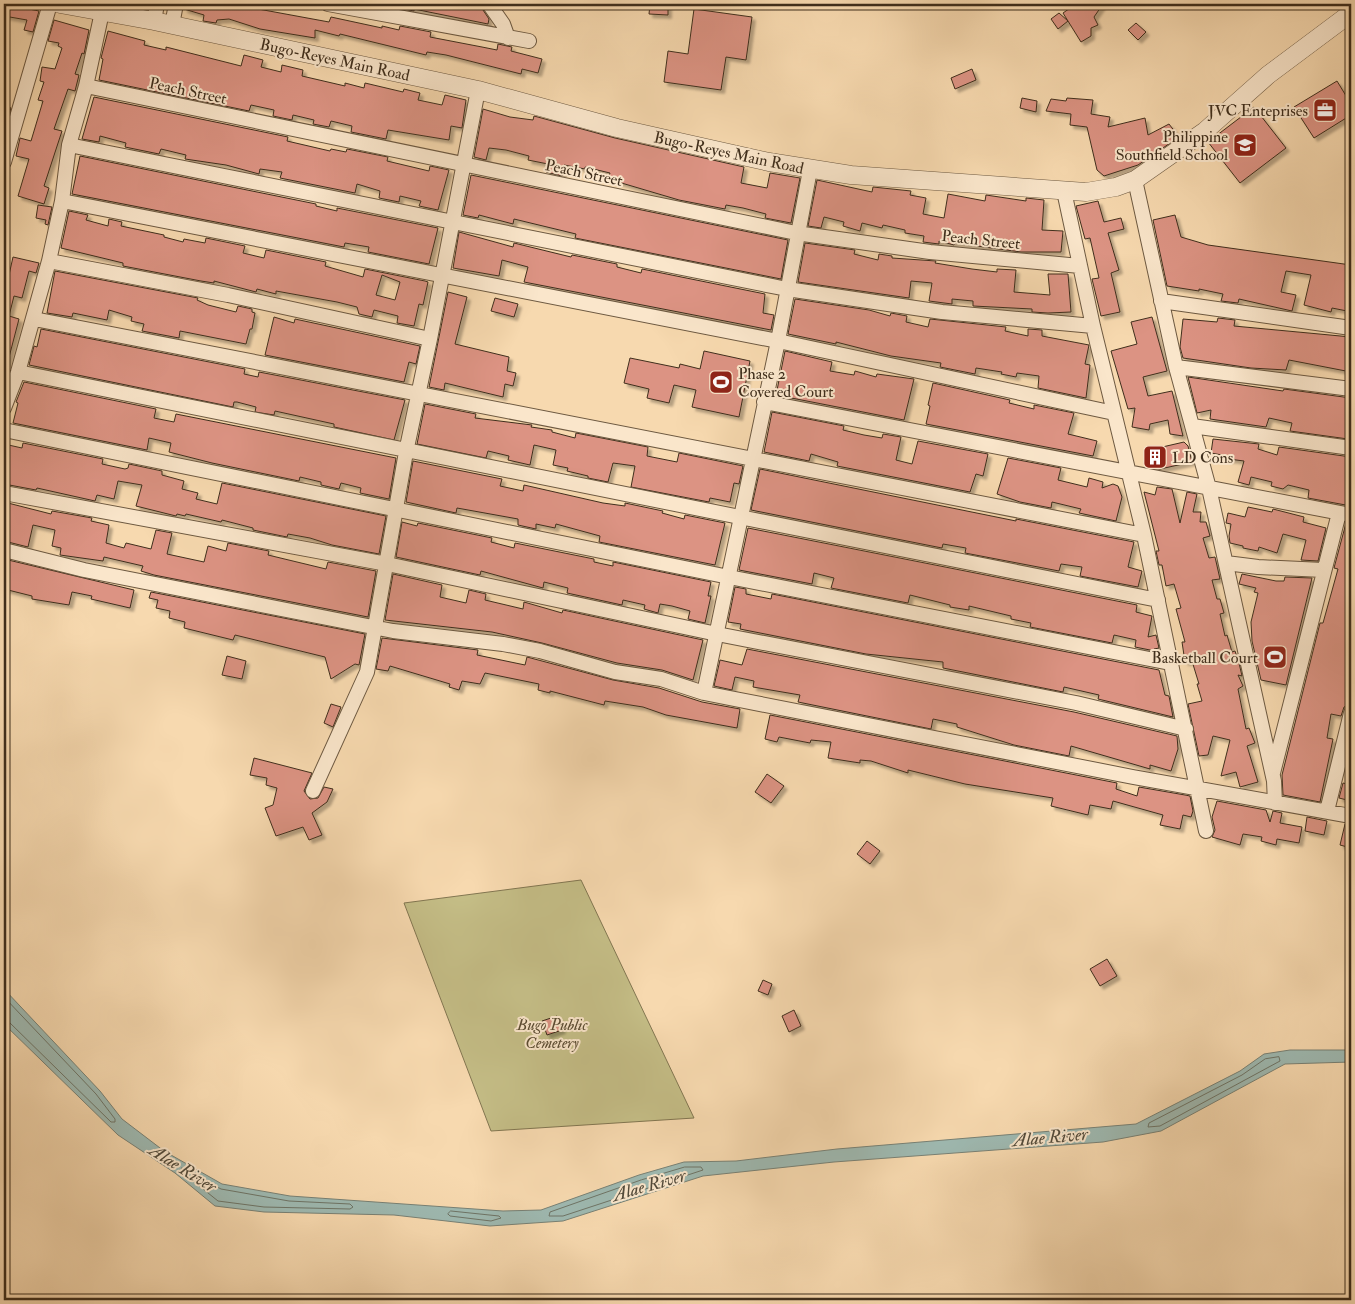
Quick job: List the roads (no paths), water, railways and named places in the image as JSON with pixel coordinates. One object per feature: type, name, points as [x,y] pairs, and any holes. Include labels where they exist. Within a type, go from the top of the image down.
[{"type":"street","points":[[4,162],[50,4]]},
{"type":"street","name":"Bugo-Reyes Main Road","points":[[60,4],[154,21],[478,90],[616,128],[728,154],[810,170],[1064,191],[1099,190],[1135,180],[1205,131],[1268,75],[1351,13]]},
{"type":"street","points":[[154,21],[157,4]]},
{"type":"street","points":[[172,25],[176,4]]},
{"type":"street","points":[[328,4],[529,41]]},
{"type":"street","points":[[489,4],[504,24],[508,38]]},
{"type":"street","points":[[4,408],[18,372],[49,260],[62,201],[69,145],[86,86],[102,12]]},
{"type":"street","name":"Peach Street","points":[[86,86],[796,233],[930,252],[1080,266]]},
{"type":"street","points":[[313,791],[361,689],[370,660],[374,626],[387,564],[406,452],[478,90]]},
{"type":"street","points":[[69,145],[787,289],[942,312],[1093,326]]},
{"type":"street","points":[[704,693],[730,577],[740,516],[778,341],[796,233],[810,170]]},
{"type":"street","points":[[1135,180],[1176,367],[1209,488],[1226,563],[1273,777],[1275,803]]},
{"type":"street","points":[[1064,191],[1093,326],[1144,535],[1206,831]]},
{"type":"street","points":[[62,201],[778,341],[1114,413]]},
{"type":"street","points":[[49,260],[228,295],[430,339]]},
{"type":"street","points":[[1161,301],[1351,328]]},
{"type":"street","points":[[34,319],[1144,535]]},
{"type":"street","points":[[1176,367],[1351,389]]},
{"type":"street","points":[[18,372],[406,452],[740,516],[1158,600]]},
{"type":"street","points":[[764,402],[1345,514],[1323,570],[1273,777]]},
{"type":"street","points":[[1192,426],[1351,448]]},
{"type":"street","points":[[4,430],[730,577],[1170,663]]},
{"type":"street","points":[[4,493],[387,564],[717,634],[1076,703],[1186,729]]},
{"type":"street","points":[[4,550],[84,570],[393,631],[502,644],[540,651],[615,672],[661,679],[704,693],[1123,775],[1351,816]]},
{"type":"street","points":[[1226,563],[1258,567],[1323,570]]},
{"type":"street","points":[[1327,812],[1351,712]]},
{"type":"water","name":"Alae River","points":[[4,989],[100,1091],[122,1119],[164,1151],[222,1184],[290,1196],[503,1211],[541,1210],[639,1175],[684,1162],[736,1161],[837,1149],[1136,1124],[1240,1071],[1264,1054],[1290,1050],[1351,1050],[1351,1062],[1285,1064],[1161,1131],[1103,1142],[834,1162],[703,1176],[563,1221],[490,1226],[394,1215],[264,1212],[215,1206],[175,1173],[118,1135],[4,1024]]},
{"type":"place","name":"JVC Enteprises","points":[[1325,110]]},
{"type":"place","name":"Philippine Southfield School","points":[[1245,145]]},
{"type":"place","name":"Phase 2 Covered Court","points":[[721,382]]},
{"type":"place","name":"LD Cons","points":[[1155,457]]},
{"type":"place","name":"Basketball Court","points":[[1275,657]]},
{"type":"park label","name":"Bugo Public Cemetery","points":[[552,1033]]}]
